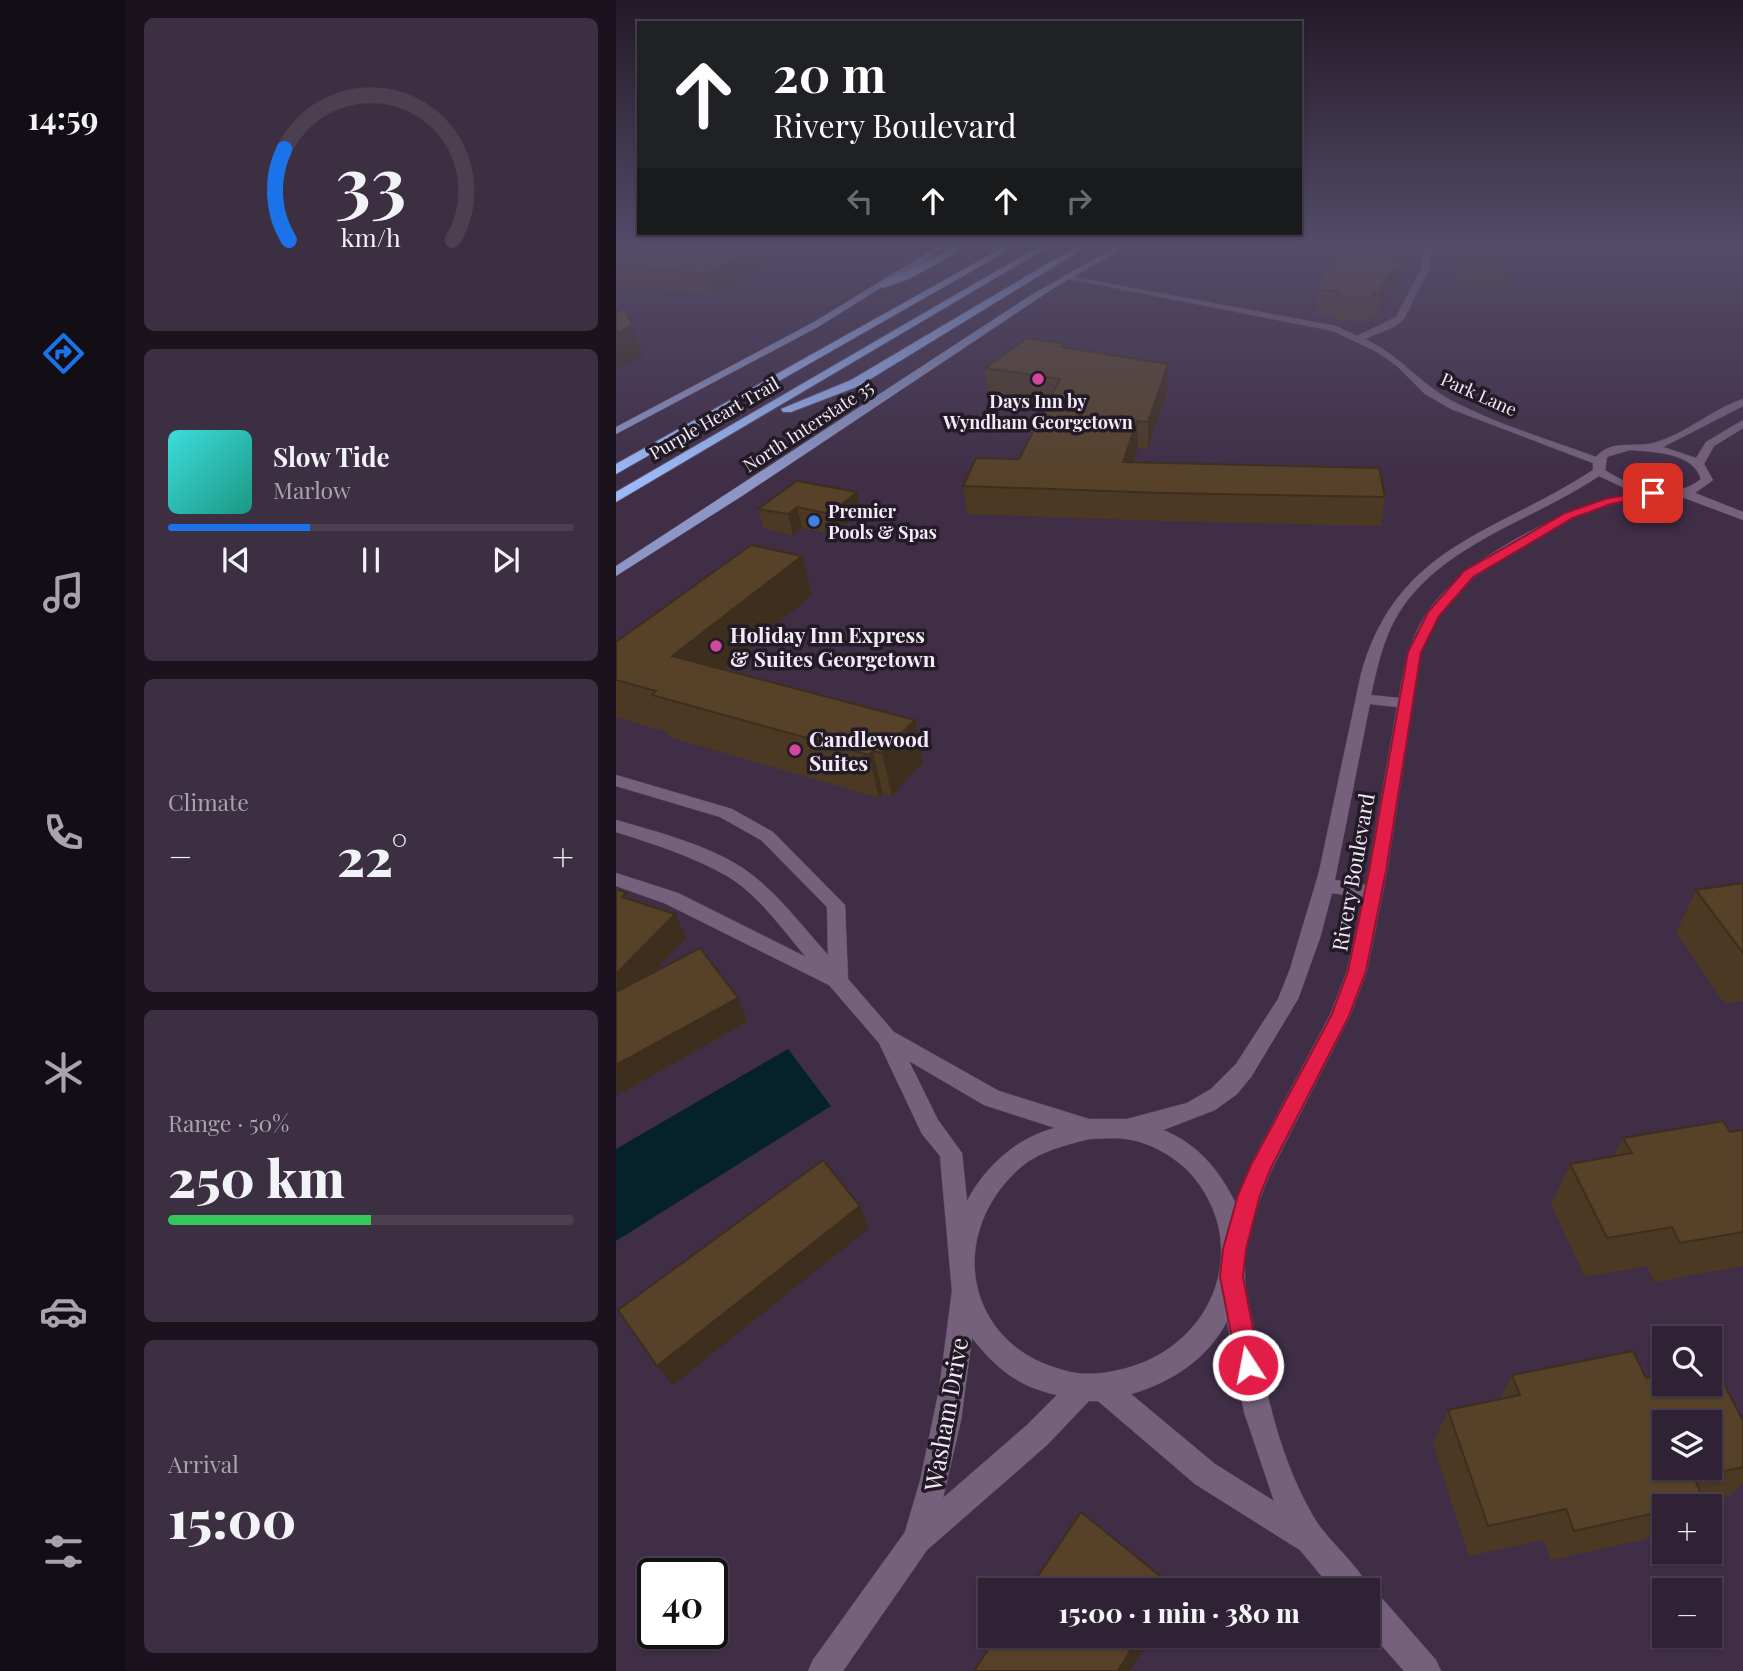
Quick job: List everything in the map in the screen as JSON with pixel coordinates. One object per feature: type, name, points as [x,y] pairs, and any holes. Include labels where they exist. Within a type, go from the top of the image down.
[{"type":"highway","name":"Purple Heart Trail","points":[[616,470],[877,322]]},
{"type":"highway","name":"Purple Heart Trail","points":[[616,498],[916,322]]},
{"type":"highway","points":[[729,431],[855,383],[957,322]]},
{"type":"main road","points":[[616,431],[820,322]]},
{"type":"main road","name":"North Interstate 35","points":[[616,572],[995,322]]},
{"type":"street","name":"Park Lane","points":[[1304,322],[1360,338],[1400,364],[1429,391],[1455,407],[1598,466],[1615,482],[1653,493]]},
{"type":"street","points":[[1360,338],[1396,322]]},
{"type":"street","points":[[1644,447],[1657,446],[1743,402]]},
{"type":"street","points":[[1699,463],[1710,444],[1743,423]]},
{"type":"street","points":[[1644,447],[1677,454],[1699,463],[1707,474],[1707,480],[1698,489],[1683,493],[1653,493]]},
{"type":"street","name":"Rivery Boulevard","points":[[1126,1129],[1170,1120],[1200,1107],[1229,1087],[1253,1056],[1287,1002],[1307,953],[1364,699],[1369,665],[1392,612],[1408,592],[1436,566],[1598,466],[1603,454],[1618,449],[1644,447]]},
{"type":"street","name":"Rivery Boulevard","points":[[1234,1249],[1249,1195],[1262,1165],[1344,1005],[1357,971],[1407,704],[1414,652],[1433,614],[1469,574],[1569,515],[1609,501],[1653,493]]},
{"type":"street","points":[[1683,493],[1743,516]]},
{"type":"street","points":[[1436,566],[1469,574]]},
{"type":"street","points":[[1364,699],[1407,704]]},
{"type":"street","points":[[616,780],[726,813],[767,836],[836,905],[838,981]]},
{"type":"street","points":[[616,826],[684,848],[734,872],[772,904],[887,1038],[930,1127],[951,1153],[963,1287],[977,1324],[1003,1356],[1040,1378],[1093,1388],[1150,1376],[1189,1350],[1216,1316],[1232,1277]]},
{"type":"street","points":[[616,878],[671,898],[838,981]]},
{"type":"street","points":[[1323,886],[1373,893]]},
{"type":"street","points":[[887,1038],[992,1098],[1089,1129]]},
{"type":"street","points":[[962,1256],[967,1226],[986,1189],[1014,1159],[1050,1139],[1089,1129],[1126,1129],[1160,1139],[1190,1157],[1213,1182],[1229,1214],[1234,1249],[1232,1277],[1244,1350],[1261,1423],[1279,1479],[1310,1539],[1344,1578]]},
{"type":"street","name":"Washam Drive","points":[[917,1541],[949,1418],[963,1287]]},
{"type":"street","points":[[1093,1388],[1205,1474],[1243,1500],[1310,1539]]},
{"type":"street","name":"Washam Drive","points":[[824,1671],[917,1541],[1093,1388]]},
{"type":"street","points":[[1380,1620],[1425,1671]]},
{"type":"water","points":[[788,1049],[831,1106],[616,1241],[616,1149]]},
{"type":"building","points":[[616,322],[631,322],[633,325],[616,333]]},
{"type":"building","points":[[1027,338],[1066,344],[1062,347],[1168,364],[1148,422],[1137,421],[1123,462],[1379,468],[1385,497],[963,486],[976,458],[1019,459],[1060,379],[985,368]]},
{"type":"building","points":[[797,481],[857,492],[830,514],[797,507],[788,514],[758,509]]},
{"type":"building","points":[[751,545],[802,556],[672,656],[915,720],[882,753],[873,751],[869,755],[652,695],[656,691],[616,680],[616,642]]},
{"type":"building","points":[[1743,883],[1743,953],[1696,890]]},
{"type":"building","points":[[616,889],[626,893],[622,897],[675,914],[616,974]]},
{"type":"building","points":[[700,948],[738,998],[616,1065],[616,992]]},
{"type":"building","points":[[1723,1121],[1730,1132],[1743,1130],[1743,1232],[1680,1243],[1672,1227],[1607,1238],[1570,1164],[1632,1153],[1623,1138]]},
{"type":"building","points":[[823,1160],[860,1206],[657,1366],[618,1310]]},
{"type":"building","points":[[1633,1351],[1646,1378],[1652,1377],[1652,1396],[1722,1396],[1722,1380],[1743,1421],[1743,1467],[1722,1472],[1722,1410],[1652,1410],[1652,1480],[1695,1480],[1701,1494],[1652,1494],[1652,1514],[1574,1531],[1566,1509],[1488,1526],[1448,1410],[1520,1395],[1512,1375]]},
{"type":"building","points":[[1081,1512],[1163,1578],[1037,1578]]},
{"type":"building","points":[[989,1648],[1132,1648],[1118,1671],[974,1671]]},
{"type":"place","name":"Days Inn by Wyndham Georgetown","points":[[1038,379]]},
{"type":"place","name":"Premier Pools & Spas","points":[[814,521]]},
{"type":"place","name":"Holiday Inn Express & Suites Georgetown","points":[[716,646]]},
{"type":"place","name":"Candlewood Suites","points":[[795,750]]},
{"type":"route","points":[[1248,1365],[1232,1277],[1234,1249],[1249,1195],[1262,1165],[1340,1016],[1357,971],[1378,871],[1387,803],[1414,652],[1433,614],[1469,574],[1569,515],[1609,501],[1653,493]]}]
